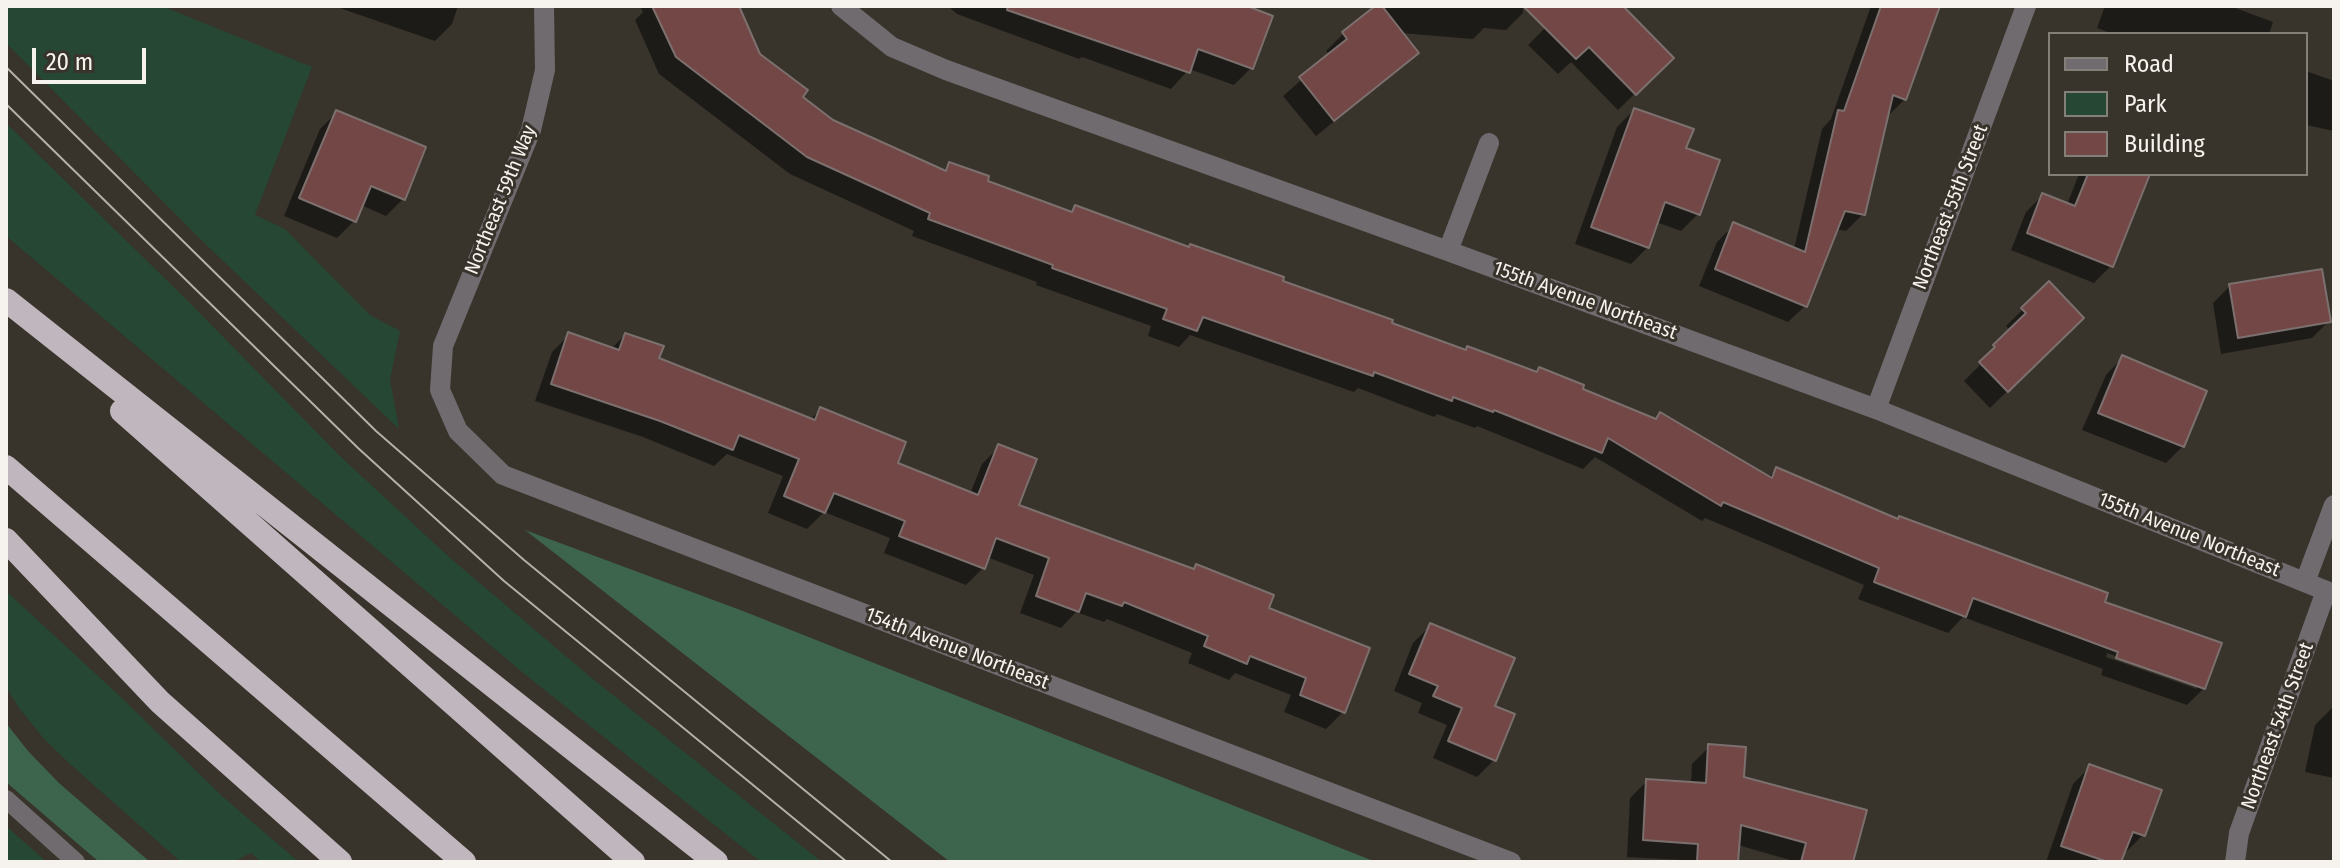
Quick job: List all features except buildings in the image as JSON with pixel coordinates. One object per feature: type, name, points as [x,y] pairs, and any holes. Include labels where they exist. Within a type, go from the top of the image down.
[{"type":"highway","points":[[6,300],[716,862]]},
{"type":"highway","points":[[6,308],[633,862]]},
{"type":"highway","points":[[6,467],[464,862]]},
{"type":"highway","points":[[6,540],[160,702],[340,862]]},
{"type":"street","name":"Northeast 59th Way","points":[[440,390],[443,346],[531,130],[545,70],[544,6]]},
{"type":"street","name":"155th Avenue Northeast","points":[[841,6],[892,47],[946,70],[1876,409],[2330,592]]},
{"type":"street","name":"Northeast 55th Street","points":[[1876,409],[2026,6]]},
{"type":"street","points":[[1448,251],[1489,143]]},
{"type":"street","name":"154th Avenue Northeast","points":[[440,390],[458,431],[503,475],[1511,862]]},
{"type":"street","points":[[2305,582],[2334,505]]},
{"type":"street","name":"Northeast 54th Street","points":[[2235,862],[2239,833],[2330,592]]},
{"type":"lane","points":[[6,799],[76,862]]},
{"type":"green space","points":[[6,6],[162,6],[312,67],[255,215],[285,229],[370,315],[400,331],[390,380],[399,429],[198,237],[6,43]]},
{"type":"green space","points":[[6,123],[187,300],[341,457],[448,556],[588,675],[822,862],[761,862],[522,672],[6,236]]},
{"type":"green space","points":[[525,530],[743,611],[1376,862],[950,862]]},
{"type":"green space","points":[[6,591],[222,796],[299,862],[261,862],[251,853],[233,862],[181,862],[71,765],[44,739],[6,687]]},
{"type":"green space","points":[[6,723],[59,783],[150,862],[99,862],[6,782]]},
{"type":"green space","points":[[6,826],[23,841],[47,862],[6,862]]},
{"type":"tram line","points":[[6,67],[376,431],[524,560],[892,862]]},
{"type":"tram line","points":[[6,104],[358,448],[504,581],[847,862]]}]
